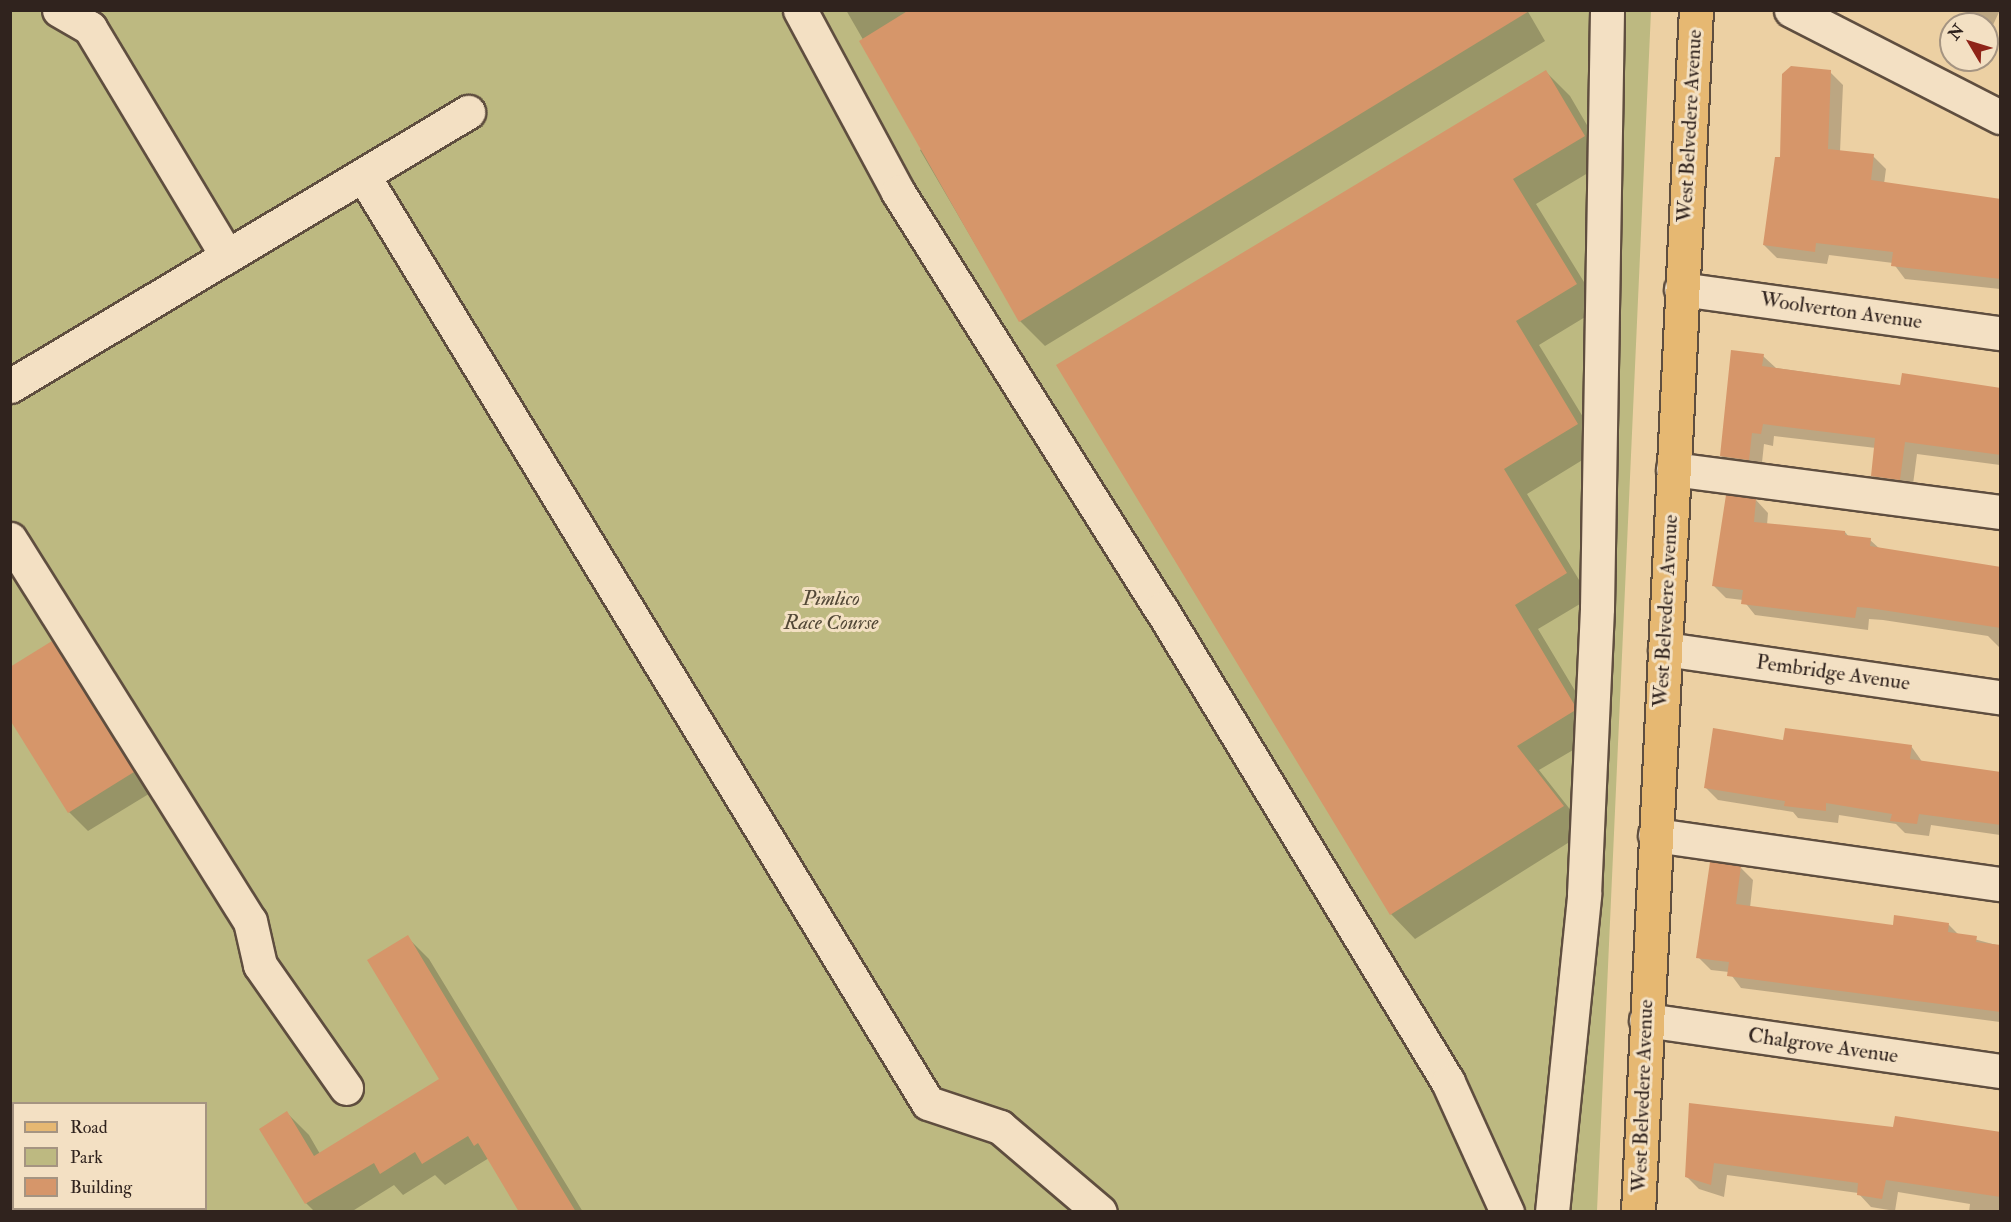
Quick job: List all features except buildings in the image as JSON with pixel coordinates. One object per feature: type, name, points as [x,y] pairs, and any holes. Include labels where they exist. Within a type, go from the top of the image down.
[{"type":"main road","name":"West Belvedere Avenue","points":[[1641,1211],[1646,1020],[1696,10]]},
{"type":"street","points":[[59,10],[93,19],[227,256]]},
{"type":"street","points":[[800,10],[898,192],[1161,609],[1448,1082],[1507,1212]]},
{"type":"street","points":[[1552,1212],[1585,883],[1597,608],[1607,10]]},
{"type":"street","points":[[1791,10],[2001,117]]},
{"type":"street","points":[[10,386],[468,112]]},
{"type":"street","points":[[363,175],[928,1103],[1000,1127],[1100,1212]]},
{"type":"street","name":"Woolverton Avenue","points":[[1681,289],[2001,333]]},
{"type":"street","points":[[1673,469],[2001,512]]},
{"type":"street","points":[[10,539],[249,921],[260,965],[346,1088]]},
{"type":"street","name":"Pembridge Avenue","points":[[1665,649],[2001,697]]},
{"type":"street","points":[[1655,835],[2001,884]]},
{"type":"street","name":"Chalgrove Avenue","points":[[1646,1020],[2001,1071]]},
{"type":"green space","name":"Pimlico Race Course","points":[[10,11],[1651,11],[1597,1211],[11,1211]]}]
